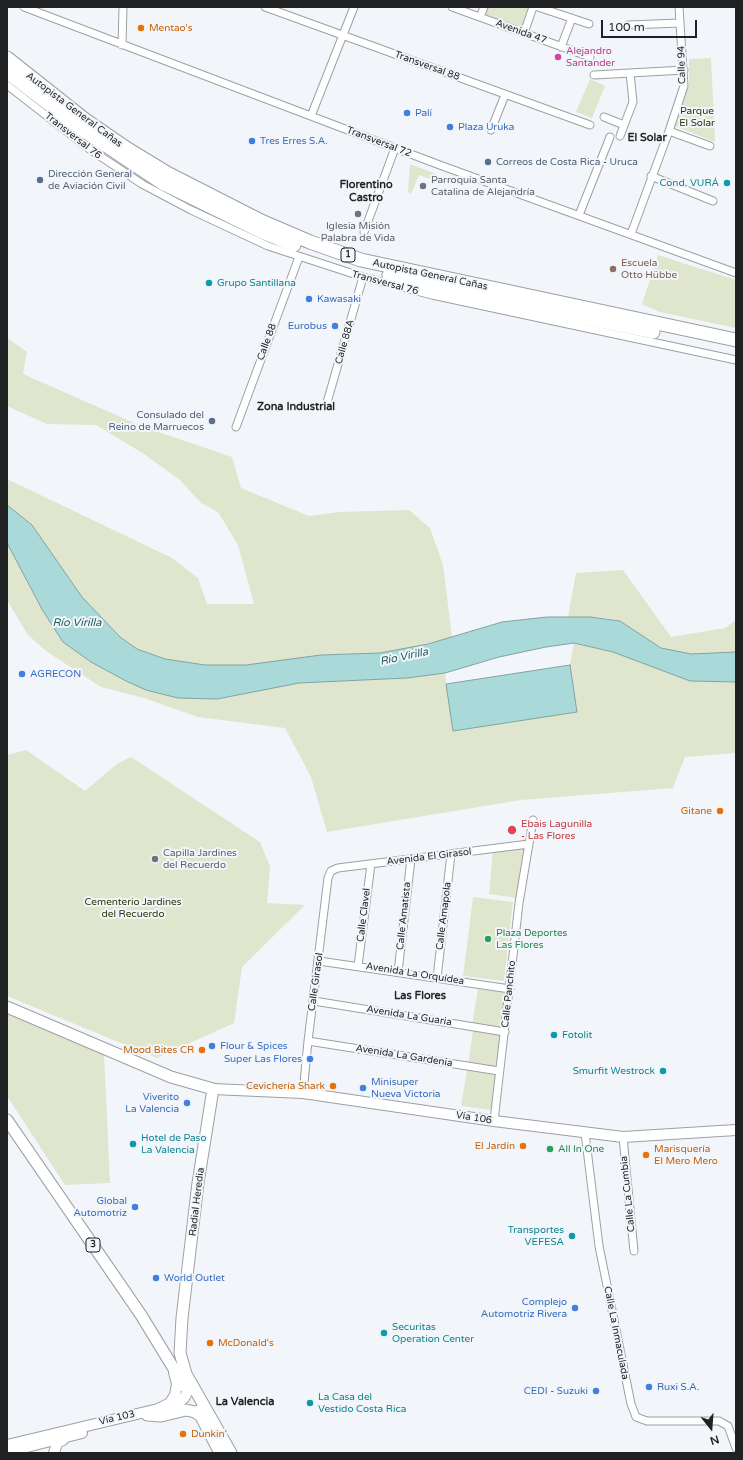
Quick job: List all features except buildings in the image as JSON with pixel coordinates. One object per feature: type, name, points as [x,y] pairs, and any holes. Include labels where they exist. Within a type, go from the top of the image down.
[{"type":"highway","name":"Autopista General Cañas","points":[[7,58],[84,119],[131,152],[167,173],[261,221],[310,242],[361,260],[736,340]]},
{"type":"highway","name":"Autopista General Cañas","points":[[7,72],[80,128],[164,184],[262,232],[307,250],[358,267],[436,287],[736,349]]},
{"type":"main road","points":[[7,1007],[184,1082],[213,1089]]},
{"type":"main road","points":[[7,1011],[68,1037],[102,1048]]},
{"type":"main road","name":"Vía 106","points":[[213,1089],[303,1093],[494,1121],[622,1137],[736,1130]]},
{"type":"main road","name":"Radial Heredia","points":[[213,1089],[198,1183],[180,1346],[186,1374],[231,1453]]},
{"type":"main road","name":"3","points":[[7,1120],[141,1315],[188,1391],[220,1453]]},
{"type":"main road","points":[[141,1315],[164,1343],[174,1347],[180,1346]]},
{"type":"main road","name":"Vía 103","points":[[7,1445],[158,1409],[170,1403],[175,1395],[177,1384],[174,1372],[163,1350]]},
{"type":"main road","points":[[186,1374],[188,1391]]},
{"type":"main road","name":"Vía 103","points":[[7,1452],[173,1408],[180,1403],[188,1391]]},
{"type":"main road","points":[[147,1415],[161,1416],[186,1410],[195,1412],[202,1417]]},
{"type":"main road","points":[[54,1453],[55,1446],[59,1441],[110,1425]]},
{"type":"main road","points":[[207,1428],[213,1453]]},
{"type":"main road","points":[[7,1448],[24,1441],[39,1443],[53,1433]]},
{"type":"street","name":"Transversal 72","points":[[24,7],[395,148],[736,273]]},
{"type":"street","points":[[122,45],[123,7]]},
{"type":"street","name":"Transversal 88","points":[[265,7],[590,125]]},
{"type":"street","points":[[311,116],[354,7]]},
{"type":"street","name":"Avenida 47","points":[[452,7],[590,57]]},
{"type":"street","points":[[480,17],[484,7]]},
{"type":"street","points":[[524,33],[533,7]]},
{"type":"street","points":[[538,7],[589,24]]},
{"type":"street","name":"Calle 94","points":[[631,234],[684,86],[679,7]]},
{"type":"street","points":[[561,47],[572,18]]},
{"type":"street","points":[[628,25],[680,23]]},
{"type":"street","points":[[594,75],[684,70]]},
{"type":"street","points":[[620,136],[633,102],[630,73]]},
{"type":"street","name":"Transversal 76","points":[[7,84],[88,148],[142,184],[191,210],[268,246],[363,277],[440,297],[736,360]]},
{"type":"street","points":[[492,130],[505,95]]},
{"type":"street","points":[[604,117],[624,125]]},
{"type":"street","points":[[669,131],[710,146]]},
{"type":"street","points":[[579,215],[610,137]]},
{"type":"street","points":[[364,232],[395,148]]},
{"type":"street","points":[[652,176],[713,201]]},
{"type":"street","name":"Calle 88","points":[[236,427],[299,257]]},
{"type":"street","name":"Calle 88A","points":[[326,406],[363,277]]},
{"type":"street","name":"Calle Panchito","points":[[494,1121],[520,895],[533,820]]},
{"type":"street","name":"Avenida El Girasol","points":[[331,872],[338,868],[529,844]]},
{"type":"street","name":"Calle Amapola","points":[[436,978],[451,854]]},
{"type":"street","name":"Calle Amatista","points":[[398,972],[411,860]]},
{"type":"street","name":"Calle Clavel","points":[[358,966],[371,864]]},
{"type":"street","name":"Calle Girasol","points":[[303,1093],[328,878],[331,872]]},
{"type":"street","name":"Avenida La Orquídea","points":[[319,961],[510,989]]},
{"type":"street","name":"Avenida La Guaria","points":[[314,1001],[505,1032]]},
{"type":"street","name":"Avenida La Gardenia","points":[[308,1041],[499,1071]]},
{"type":"street","name":"Calle La Inmaculada","points":[[585,1132],[599,1246],[631,1404],[636,1417],[647,1421],[719,1421],[728,1426],[736,1448]]},
{"type":"street","name":"Calle La Cumbia","points":[[622,1137],[634,1251]]},
{"type":"green space","points":[[488,7],[531,7],[523,28],[485,14]]},
{"type":"green space","name":"Parque El Solar","points":[[711,58],[715,142],[675,126],[689,86],[689,59]]},
{"type":"green space","points":[[590,79],[605,86],[592,118],[576,112]]},
{"type":"green space","points":[[410,164],[436,174],[433,180],[419,175],[411,194],[408,192]]},
{"type":"green space","points":[[658,255],[736,280],[736,328],[660,312],[642,304]]},
{"type":"green space","points":[[7,338],[27,352],[23,374],[141,426],[232,457],[241,488],[309,516],[339,512],[409,510],[430,528],[443,565],[452,637],[405,649],[380,653],[321,655],[246,665],[205,665],[165,659],[137,649],[120,637],[82,597],[32,525],[7,505],[7,479],[172,558],[198,578],[207,604],[254,604],[238,545],[218,512],[201,503],[180,480],[144,454],[96,425],[47,424],[7,406]]},
{"type":"green space","points":[[7,543],[43,611],[63,642],[91,662],[146,690],[178,698],[217,699],[299,683],[407,678],[445,673],[453,731],[577,712],[570,665],[574,643],[613,652],[690,681],[736,682],[736,753],[685,757],[673,788],[521,800],[327,832],[311,777],[285,728],[198,717],[144,698],[101,687],[46,651],[28,635],[7,600]]},
{"type":"green space","points":[[623,570],[671,637],[725,628],[736,620],[736,652],[691,654],[660,648],[620,621],[607,618],[568,617],[576,573]]},
{"type":"green space","name":"Cementerio Jardines del Recuerdo","points":[[26,750],[85,791],[117,764],[131,757],[260,842],[270,866],[267,903],[305,905],[242,967],[234,1023],[157,1058],[7,996],[7,755]]},
{"type":"green space","points":[[522,848],[524,851],[517,898],[489,894],[493,850]]},
{"type":"green space","name":"Plaza Deportes Las Flores","points":[[473,897],[513,902],[504,981],[463,976]]},
{"type":"green space","points":[[478,989],[508,993],[502,1029],[472,1025]]},
{"type":"green space","points":[[7,1013],[104,1054],[110,1183],[65,1185],[7,1096]]},
{"type":"green space","points":[[473,1030],[503,1034],[498,1070],[468,1066]]},
{"type":"green space","points":[[467,1070],[497,1075],[491,1110],[461,1106]]},
{"type":"water","name":"Río Virilla","points":[[7,505],[32,525],[82,597],[120,637],[137,649],[165,659],[205,665],[246,665],[321,655],[380,653],[428,644],[502,622],[547,617],[590,617],[620,621],[661,648],[691,654],[736,652],[736,682],[690,681],[613,652],[574,643],[546,647],[499,657],[445,673],[407,678],[299,683],[217,699],[178,698],[146,690],[126,681],[91,662],[63,642],[43,611],[7,543]]},
{"type":"water","points":[[570,665],[577,712],[453,731],[446,684]]},
{"type":"place","name":"Mentao's","points":[[141,28]]},
{"type":"place","name":"Alejandro Santander","points":[[558,57]]},
{"type":"place","name":"Palí","points":[[407,113]]},
{"type":"place","name":"Plaza Uruka","points":[[450,127]]},
{"type":"place","name":"Tres Erres S.A.","points":[[252,141]]},
{"type":"place","name":"Correos de Costa Rica - Uruca","points":[[488,162]]},
{"type":"place","name":"Dirección General de Aviación Civil","points":[[40,180]]},
{"type":"place","name":"Cond. VURÁ","points":[[727,183]]},
{"type":"place","name":"Parroquia Santa Catalina de Alejandría","points":[[423,186]]},
{"type":"place","name":"Iglesia Misión Palabra de Vida","points":[[358,214]]},
{"type":"place","name":"Escuela Otto Hübbe","points":[[613,269]]},
{"type":"place","name":"Grupo Santillana","points":[[209,283]]},
{"type":"place","name":"Kawasaki","points":[[309,299]]},
{"type":"place","name":"Eurobus","points":[[335,326]]},
{"type":"place","name":"Consulado del Reino de Marruecos","points":[[212,421]]},
{"type":"place","name":"AGRECON","points":[[22,674]]},
{"type":"place","name":"Gitane","points":[[720,811]]},
{"type":"place","name":"Ebais Lagunilla - Las Flores","points":[[512,830]]},
{"type":"place","name":"Capilla Jardines del Recuerdo","points":[[155,859]]},
{"type":"place","name":"Plaza Deportes Las Flores","points":[[488,939]]},
{"type":"place","name":"Fotolit","points":[[554,1035]]},
{"type":"place","name":"Flour & Spices","points":[[212,1046]]},
{"type":"place","name":"Mood Bites CR","points":[[202,1050]]},
{"type":"place","name":"Super Las Flores","points":[[310,1059]]},
{"type":"place","name":"Smurfit Westrock","points":[[663,1071]]},
{"type":"place","name":"Cevichería Shark","points":[[333,1086]]},
{"type":"place","name":"Minisuper Nueva Victoria","points":[[363,1088]]},
{"type":"place","name":"Viverito La Valencia","points":[[187,1103]]},
{"type":"place","name":"Hotel de Paso La Valencia","points":[[133,1144]]},
{"type":"place","name":"El Jardín","points":[[523,1146]]},
{"type":"place","name":"All In One","points":[[550,1149]]},
{"type":"place","name":"Marisquería El Mero Mero","points":[[646,1155]]},
{"type":"place","name":"Global Automotriz","points":[[135,1207]]},
{"type":"place","name":"Transportes VEFESA","points":[[572,1236]]},
{"type":"place","name":"World Outlet","points":[[156,1278]]},
{"type":"place","name":"Complejo Automotriz Rivera","points":[[575,1308]]},
{"type":"place","name":"Securitas Operation Center","points":[[384,1333]]},
{"type":"place","name":"McDonald's","points":[[210,1343]]},
{"type":"place","name":"Ruxi S.A.","points":[[649,1387]]},
{"type":"place","name":"CEDI - Suzuki","points":[[596,1391]]},
{"type":"place","name":"La Casa del Vestido Costa Rica","points":[[310,1403]]},
{"type":"place","name":"Dunkin'","points":[[183,1434]]},
{"type":"district","name":"El Solar","points":[[647,138]]},
{"type":"district","name":"Florentino Castro","points":[[366,191]]},
{"type":"district","name":"Zona Industrial","points":[[296,407]]},
{"type":"district","name":"Las Flores","points":[[420,996]]},
{"type":"district","name":"La Valencia","points":[[245,1402]]}]
